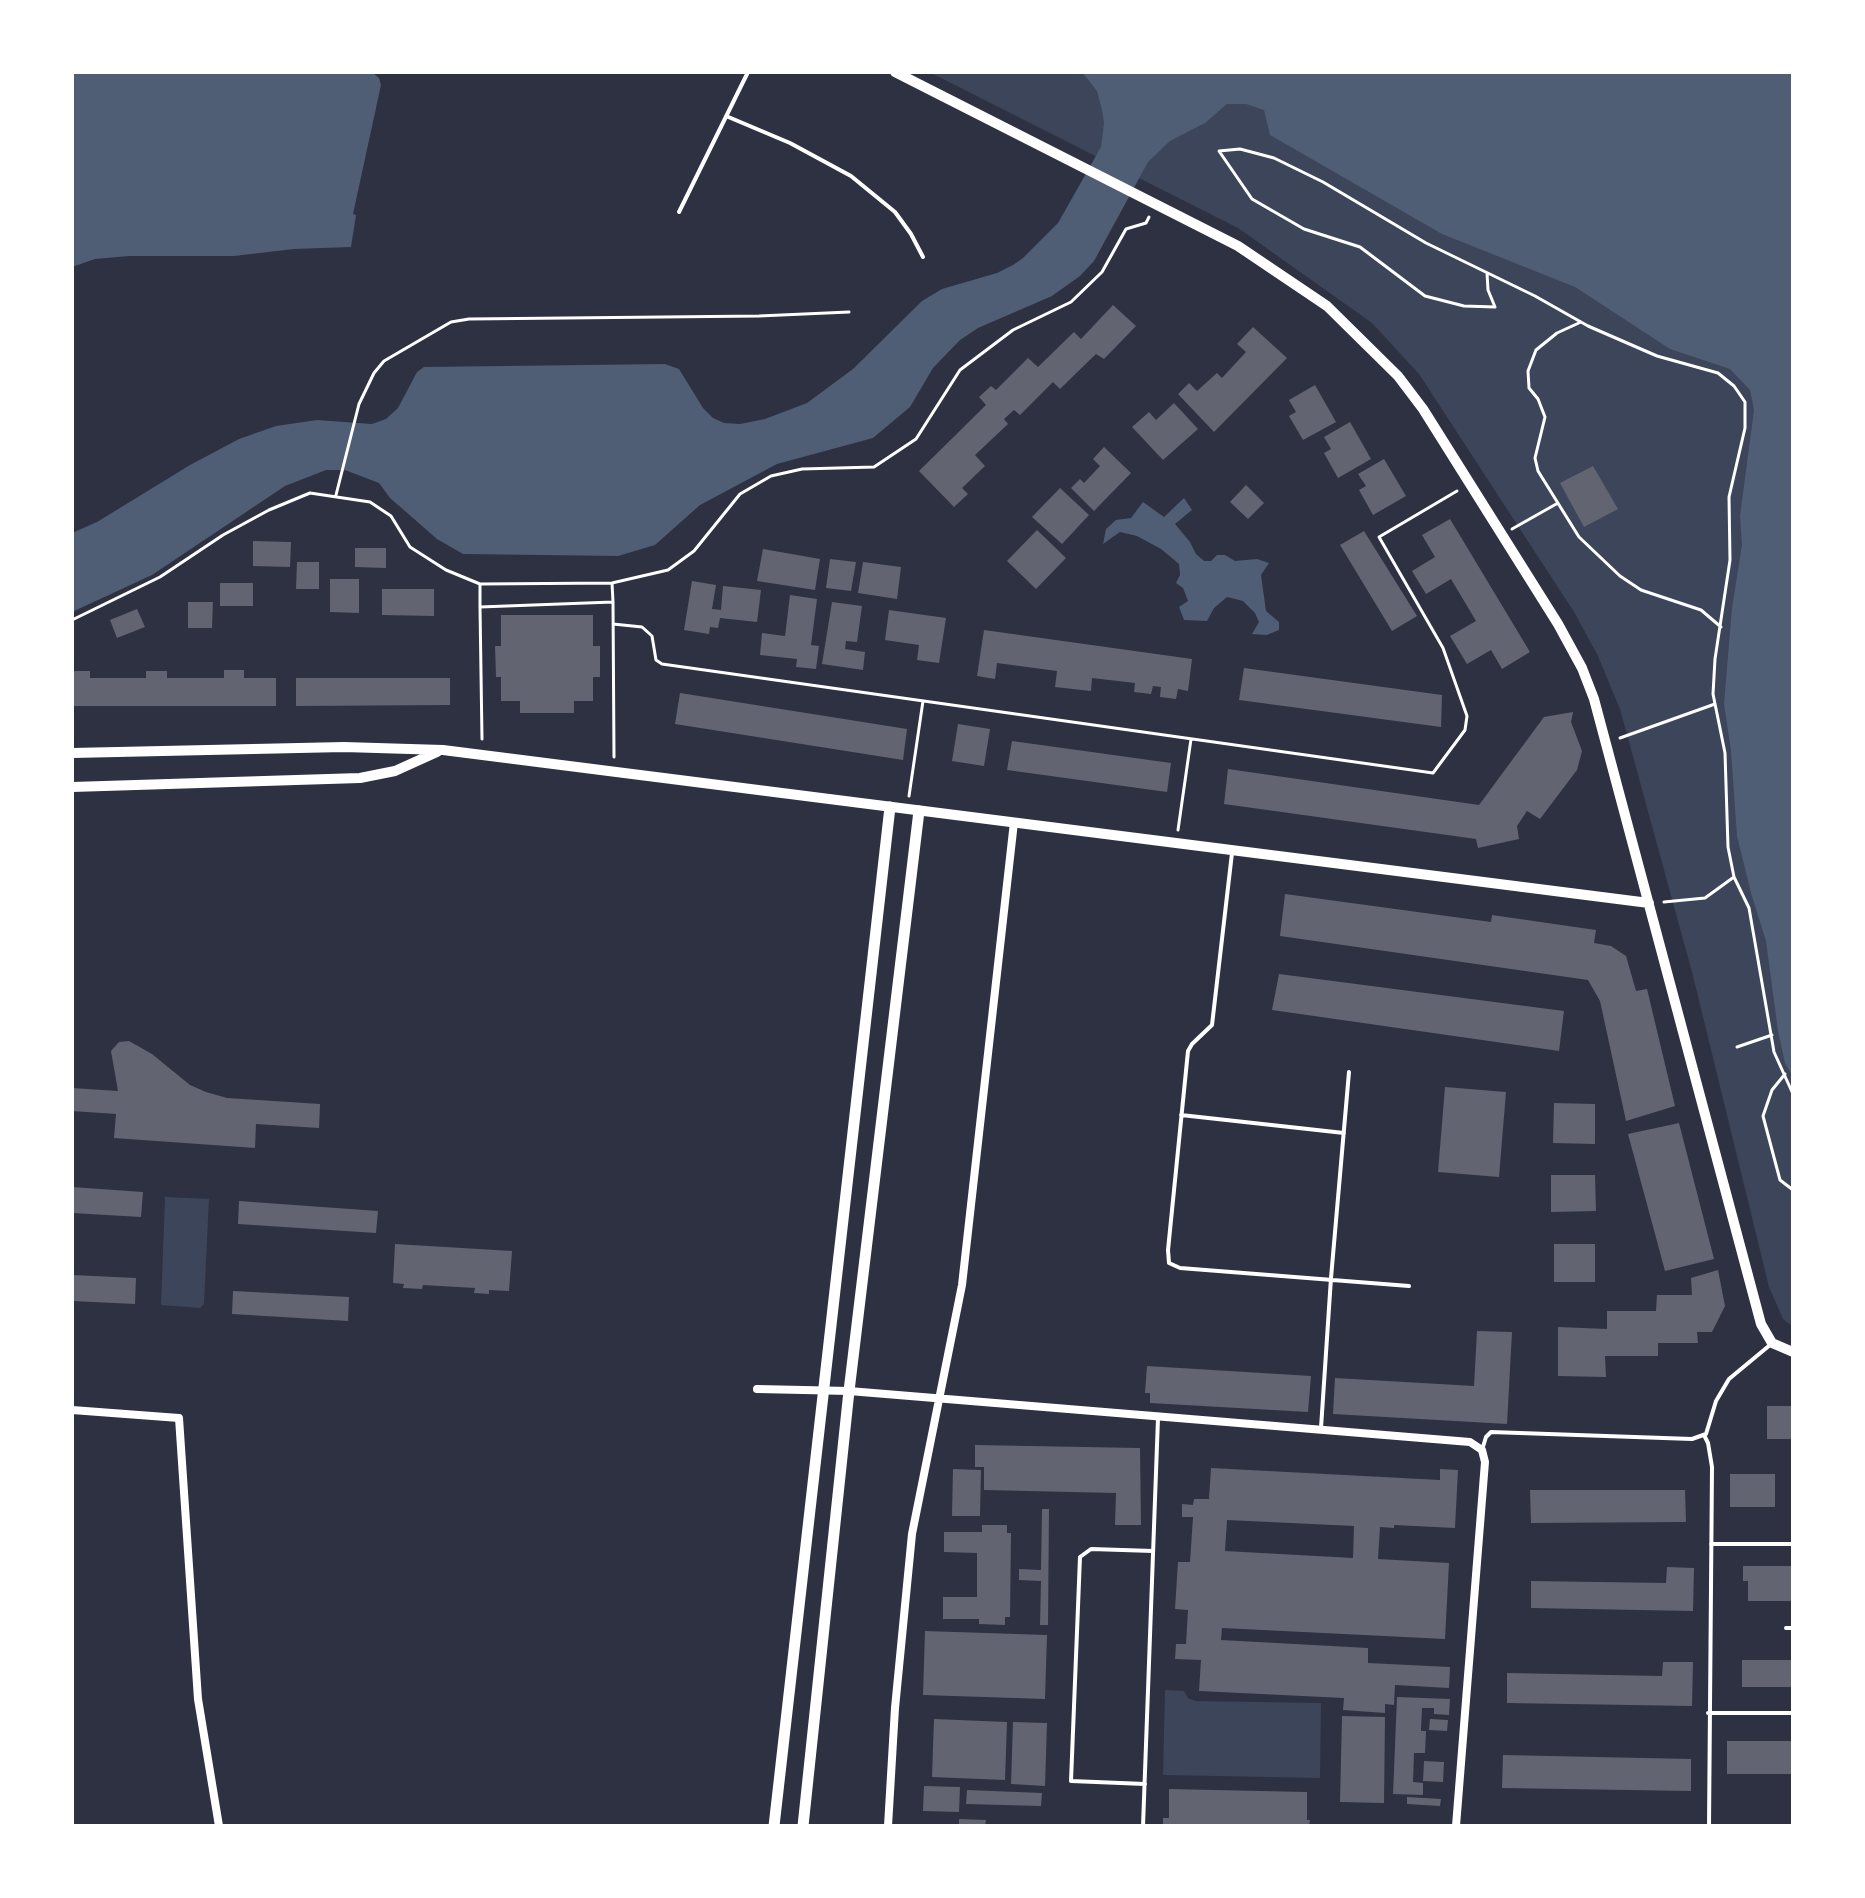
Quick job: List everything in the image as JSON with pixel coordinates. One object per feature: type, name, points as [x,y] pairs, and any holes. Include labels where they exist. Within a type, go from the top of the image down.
[{"type":"main road","points":[[774,1826],[890,807]]},
{"type":"main road","points":[[803,1826],[913,810]]},
{"type":"street","points":[[895,72],[1238,246],[1327,306],[1398,376],[1471,483],[1582,668],[1608,743],[1761,1324],[1772,1343],[1793,1352]]},
{"type":"street","points":[[72,753],[344,747],[443,750],[1649,903]]},
{"type":"street","points":[[72,787],[360,778],[395,771],[443,750]]},
{"type":"street","points":[[888,1826],[895,1708],[912,1534],[962,1285],[1014,822]]},
{"type":"street","points":[[757,1389],[849,1391],[1470,1442],[1482,1450],[1485,1462],[1456,1826]]},
{"type":"street","points":[[72,1410],[179,1418],[198,1699],[219,1826]]},
{"type":"lane","points":[[679,212],[748,72]]},
{"type":"lane","points":[[726,116],[790,143],[851,176],[895,212],[923,257]]},
{"type":"lane","points":[[1232,850],[1212,1025],[1189,1048],[1169,1263],[1180,1268],[1409,1286]]},
{"type":"lane","points":[[1321,1428],[1349,1072]]},
{"type":"lane","points":[[1181,1115],[1344,1133]]},
{"type":"lane","points":[[1482,1450],[1491,1432],[1692,1439],[1704,1435],[1716,1401],[1729,1379],[1772,1343]]},
{"type":"lane","points":[[1143,1826],[1158,1416]]},
{"type":"lane","points":[[1704,1435],[1712,1467],[1709,1826]]},
{"type":"lane","points":[[1711,1544],[1793,1544]]},
{"type":"lane","points":[[1145,1784],[1071,1781],[1080,1557],[1091,1549],[1153,1551]]},
{"type":"lane","points":[[1786,1628],[1793,1628]]},
{"type":"lane","points":[[1708,1713],[1793,1713]]},
{"type":"path","points":[[1487,273],[1488,290],[1495,307],[1464,306],[1425,296],[1360,247],[1304,229],[1252,199],[1219,151],[1240,149],[1274,158],[1323,182],[1426,243],[1487,273],[1581,322],[1657,356],[1718,373],[1734,386],[1745,402],[1745,428],[1729,497],[1730,560],[1715,659],[1715,704],[1725,753],[1728,847],[1734,877],[1749,908],[1774,1052],[1793,1094]]},
{"type":"path","points":[[72,620],[160,577],[223,535],[269,510],[310,493],[370,502],[391,516],[410,547],[446,570],[480,584],[612,583],[668,570],[694,551],[740,494],[771,476],[802,469],[874,467],[916,439],[960,370],[1013,330],[1071,302],[1102,272],[1126,229],[1146,223],[1157,204]]},
{"type":"path","points":[[336,495],[366,387],[384,361],[451,322],[469,319],[849,312]]},
{"type":"path","points":[[1581,322],[1557,333],[1536,350],[1528,371],[1529,388],[1538,399],[1545,417],[1535,458],[1538,471],[1579,537],[1620,576],[1641,590],[1701,610],[1721,627]]},
{"type":"path","points":[[613,624],[642,627],[652,636],[656,660],[662,664],[1433,773],[1465,730],[1467,716],[1443,648],[1379,537],[1471,483]]},
{"type":"path","points":[[1502,534],[1558,503]]},
{"type":"path","points":[[612,583],[614,772]]},
{"type":"path","points":[[480,584],[482,755]]},
{"type":"path","points":[[480,607],[613,602]]},
{"type":"path","points":[[913,810],[923,701]]},
{"type":"path","points":[[1608,743],[1715,704]]},
{"type":"path","points":[[1176,843],[1191,739]]},
{"type":"path","points":[[1649,903],[1705,898],[1734,877]]},
{"type":"path","points":[[1737,1047],[1772,1035]]},
{"type":"path","points":[[1785,1074],[1772,1090],[1763,1116],[1780,1180],[1793,1190]]},
{"type":"shaded area","points":[[72,72],[372,72],[381,85],[353,214],[356,215],[351,247],[234,256],[129,256],[95,259],[72,267]]},
{"type":"shaded area","points":[[929,72],[1793,72],[1793,1327],[1783,1319],[1769,1287],[1693,976],[1620,709],[1597,654],[1574,612],[1419,374],[1372,323],[1238,228]]},
{"type":"shaded area","points":[[1082,72],[1793,72],[1793,1077],[1785,1063],[1766,941],[1737,836],[1724,704],[1732,608],[1742,545],[1740,516],[1754,410],[1750,390],[1730,369],[1670,349],[1575,287],[1442,234],[1270,135],[1264,110],[1246,104],[1227,104],[1205,123],[1170,141],[1148,162],[1094,261],[1080,276],[1052,296],[978,328],[960,340],[933,368],[910,407],[873,438],[777,464],[700,505],[655,545],[618,556],[463,554],[437,539],[390,498],[379,483],[345,470],[326,470],[285,486],[152,575],[72,612],[72,533],[97,522],[239,439],[276,426],[317,420],[372,424],[386,419],[398,408],[417,372],[424,367],[665,364],[679,369],[703,408],[724,423],[740,424],[765,419],[807,403],[853,369],[922,301],[942,289],[997,273],[1013,265],[1058,223],[1101,147],[1102,110],[1097,91]]},
{"type":"shaded area","points":[[1184,498],[1192,510],[1175,524],[1204,561],[1225,555],[1235,561],[1257,559],[1269,563],[1261,575],[1266,611],[1279,622],[1279,630],[1267,635],[1252,634],[1259,622],[1255,613],[1243,601],[1227,597],[1214,608],[1207,621],[1184,620],[1179,607],[1188,601],[1183,588],[1176,583],[1180,575],[1179,564],[1161,549],[1137,536],[1120,532],[1103,544],[1106,529],[1116,520],[1131,518],[1143,502],[1164,517]]},
{"type":"shaded area","points":[[165,1197],[209,1199],[204,1304],[200,1308],[161,1305]]},
{"type":"shaded area","points":[[1165,1690],[1184,1691],[1188,1698],[1195,1701],[1321,1703],[1320,1778],[1163,1775]]},
{"type":"building","points":[[1113,305],[1136,326],[1104,359],[1096,354],[1060,389],[1053,382],[1020,415],[1014,410],[1004,419],[1008,424],[975,455],[985,466],[962,488],[968,494],[954,507],[919,471],[986,405],[979,397],[991,386],[996,390],[1028,358],[1038,367],[1074,332],[1081,339]]},
{"type":"building","points":[[1253,327],[1287,358],[1214,432],[1178,394],[1189,383],[1197,391],[1217,373],[1222,378],[1246,352],[1237,344]]},
{"type":"building","points":[[1315,385],[1336,422],[1303,440],[1289,416],[1296,412],[1289,400]]},
{"type":"building","points":[[1174,403],[1198,429],[1163,460],[1132,427],[1149,412],[1156,420]]},
{"type":"building","points":[[1350,422],[1371,459],[1338,478],[1324,453],[1331,449],[1324,437]]},
{"type":"building","points":[[1104,447],[1131,473],[1094,511],[1071,488],[1080,479],[1084,483],[1100,466],[1093,459]]},
{"type":"building","points":[[1384,459],[1406,496],[1373,515],[1359,490],[1366,486],[1358,474]]},
{"type":"building","points":[[1593,466],[1618,509],[1584,527],[1560,483]]},
{"type":"building","points":[[1246,485],[1264,503],[1248,519],[1230,502]]},
{"type":"building","points":[[1060,488],[1089,515],[1062,544],[1032,517]]},
{"type":"building","points":[[1450,519],[1530,652],[1502,669],[1491,650],[1467,664],[1450,636],[1476,621],[1451,579],[1426,594],[1412,571],[1435,557],[1422,535]]},
{"type":"building","points":[[1037,530],[1066,558],[1036,589],[1007,561]]},
{"type":"building","points":[[1364,531],[1417,616],[1392,631],[1340,545]]},
{"type":"building","points":[[253,541],[291,542],[290,567],[253,566]]},
{"type":"building","points":[[355,548],[386,548],[386,568],[355,567]]},
{"type":"building","points":[[763,549],[820,559],[815,590],[757,581]]},
{"type":"building","points":[[830,559],[856,562],[851,591],[826,588]]},
{"type":"building","points":[[297,562],[319,562],[319,589],[296,589]]},
{"type":"building","points":[[863,562],[901,567],[897,599],[858,593]]},
{"type":"building","points":[[330,579],[359,579],[359,613],[330,612]]},
{"type":"building","points":[[692,581],[716,585],[712,609],[721,610],[723,586],[761,590],[757,622],[720,618],[718,628],[710,627],[709,634],[684,630]]},
{"type":"building","points":[[220,583],[253,583],[253,606],[220,606]]},
{"type":"building","points":[[382,589],[434,589],[434,616],[382,615]]},
{"type":"building","points":[[790,595],[817,599],[811,645],[819,646],[816,669],[796,667],[797,659],[760,655],[762,633],[785,636]]},
{"type":"building","points":[[188,602],[213,602],[212,628],[188,628]]},
{"type":"building","points":[[832,602],[862,606],[857,642],[846,641],[845,649],[865,652],[863,670],[822,664]]},
{"type":"building","points":[[137,609],[145,627],[117,638],[110,620]]},
{"type":"building","points":[[889,610],[946,618],[939,663],[917,660],[919,645],[885,640]]},
{"type":"building","points":[[501,615],[593,615],[593,646],[600,646],[600,677],[593,677],[593,701],[574,701],[574,713],[520,713],[520,701],[501,701],[501,677],[496,677],[495,646],[501,646]]},
{"type":"building","points":[[984,630],[1192,659],[1188,691],[1178,689],[1176,699],[1160,697],[1161,687],[1153,686],[1151,694],[1134,692],[1135,683],[1092,678],[1091,691],[1055,687],[1057,671],[997,663],[995,679],[977,676]]},
{"type":"building","points":[[1244,668],[1442,695],[1441,727],[1239,700]]},
{"type":"building","points":[[224,670],[244,670],[244,678],[276,678],[276,706],[72,706],[72,671],[90,671],[90,678],[146,678],[146,671],[167,671],[167,678],[224,678]]},
{"type":"building","points":[[296,678],[450,678],[450,705],[296,706]]},
{"type":"building","points":[[680,693],[907,729],[903,760],[675,724]]},
{"type":"building","points":[[1573,712],[1571,722],[1582,751],[1577,770],[1540,819],[1527,811],[1517,826],[1519,839],[1478,848],[1476,839],[1224,804],[1228,769],[1479,805],[1544,717]]},
{"type":"building","points":[[958,724],[990,729],[984,766],[952,761]]},
{"type":"building","points":[[1012,741],[1171,763],[1167,792],[1007,770]]},
{"type":"building","points":[[1285,894],[1491,922],[1492,915],[1596,930],[1594,943],[1611,946],[1626,956],[1636,991],[1647,989],[1675,1106],[1626,1121],[1600,1001],[1588,980],[1280,936]]},
{"type":"building","points":[[1279,974],[1564,1011],[1559,1051],[1272,1010]]},
{"type":"building","points":[[129,1041],[152,1054],[190,1085],[206,1092],[227,1098],[320,1104],[319,1128],[256,1124],[255,1148],[114,1138],[116,1114],[72,1111],[72,1088],[118,1091],[111,1051],[119,1042]]},
{"type":"building","points":[[1445,1087],[1506,1092],[1499,1177],[1438,1172]]},
{"type":"building","points":[[1554,1103],[1595,1104],[1595,1144],[1553,1143]]},
{"type":"building","points":[[1679,1123],[1714,1259],[1665,1271],[1628,1134]]},
{"type":"building","points":[[1551,1175],[1595,1175],[1596,1211],[1551,1212]]},
{"type":"building","points":[[72,1187],[143,1192],[141,1217],[72,1213]]},
{"type":"building","points":[[239,1201],[378,1211],[376,1233],[238,1224]]},
{"type":"building","points":[[395,1244],[512,1251],[509,1291],[474,1293],[475,1288],[423,1285],[422,1289],[403,1288],[404,1284],[393,1283]]},
{"type":"building","points":[[1554,1244],[1595,1244],[1595,1282],[1554,1282]]},
{"type":"building","points":[[1718,1270],[1725,1306],[1712,1332],[1697,1332],[1698,1343],[1658,1343],[1658,1356],[1605,1356],[1606,1377],[1558,1376],[1558,1327],[1607,1329],[1607,1311],[1656,1311],[1657,1295],[1692,1295],[1691,1278]]},
{"type":"building","points":[[72,1275],[136,1278],[135,1304],[72,1301]]},
{"type":"building","points":[[233,1291],[349,1297],[348,1321],[232,1314]]},
{"type":"building","points":[[1477,1331],[1512,1332],[1507,1424],[1333,1414],[1335,1378],[1474,1386]]},
{"type":"building","points":[[1147,1366],[1311,1376],[1308,1412],[1150,1403],[1150,1393],[1145,1393]]},
{"type":"building","points":[[1767,1406],[1793,1406],[1793,1439],[1767,1439]]},
{"type":"building","points":[[975,1445],[1140,1448],[1141,1525],[1115,1525],[1116,1493],[984,1490],[984,1467],[975,1467]]},
{"type":"building","points":[[1211,1468],[1440,1480],[1440,1469],[1458,1470],[1455,1528],[1380,1527],[1378,1559],[1449,1563],[1445,1639],[1222,1628],[1221,1640],[1368,1648],[1368,1663],[1450,1667],[1449,1688],[1395,1685],[1394,1705],[1385,1704],[1385,1713],[1343,1710],[1344,1698],[1199,1691],[1201,1660],[1175,1659],[1176,1644],[1186,1644],[1188,1610],[1175,1609],[1178,1562],[1190,1562],[1193,1517],[1182,1517],[1182,1504],[1193,1505],[1194,1499],[1209,1499]],"holes":[[[1227,1520],[1354,1526],[1353,1558],[1225,1551]]]},
{"type":"building","points":[[953,1469],[981,1470],[980,1516],[952,1516]]},
{"type":"building","points":[[1730,1474],[1775,1474],[1775,1507],[1730,1507]]},
{"type":"building","points":[[1530,1490],[1685,1490],[1686,1522],[1531,1523]]},
{"type":"building","points":[[1042,1509],[1049,1509],[1048,1625],[1040,1625],[1041,1581],[1019,1580],[1019,1569],[1041,1570]]},
{"type":"building","points":[[982,1525],[1007,1525],[1007,1533],[1011,1533],[1010,1617],[1005,1617],[1005,1625],[979,1624],[979,1619],[943,1619],[943,1597],[977,1597],[977,1553],[944,1552],[944,1532],[982,1532]]},
{"type":"building","points":[[1743,1566],[1793,1566],[1793,1601],[1748,1601],[1748,1581],[1743,1581]]},
{"type":"building","points":[[1667,1567],[1694,1568],[1693,1611],[1531,1608],[1531,1581],[1666,1583]]},
{"type":"building","points":[[925,1631],[1047,1635],[1045,1699],[923,1695]]},
{"type":"building","points":[[1742,1660],[1793,1660],[1793,1687],[1742,1687]]},
{"type":"building","points":[[1663,1662],[1693,1662],[1692,1706],[1507,1703],[1507,1673],[1662,1676]]},
{"type":"building","points":[[1397,1697],[1450,1699],[1449,1715],[1434,1714],[1434,1708],[1422,1708],[1421,1731],[1426,1731],[1425,1753],[1414,1753],[1413,1782],[1423,1783],[1423,1795],[1393,1794]]},
{"type":"building","points":[[1342,1716],[1385,1717],[1384,1803],[1340,1802]]},
{"type":"building","points":[[934,1719],[1007,1722],[1005,1780],[932,1777]]},
{"type":"building","points":[[1430,1719],[1448,1720],[1447,1731],[1429,1730]]},
{"type":"building","points":[[1013,1722],[1047,1723],[1045,1786],[1011,1784]]},
{"type":"building","points":[[1727,1741],[1793,1741],[1793,1774],[1727,1774]]},
{"type":"building","points":[[1503,1755],[1691,1759],[1691,1791],[1502,1788]]},
{"type":"building","points":[[1424,1761],[1444,1762],[1443,1782],[1423,1781]]},
{"type":"building","points":[[924,1786],[960,1787],[959,1812],[923,1811]]},
{"type":"building","points":[[1169,1789],[1307,1792],[1309,1826],[1163,1826],[1163,1818],[1169,1818]]},
{"type":"building","points":[[967,1790],[1042,1793],[1041,1806],[966,1804]]},
{"type":"building","points":[[1407,1797],[1441,1799],[1440,1806],[1407,1804]]},
{"type":"building","points":[[959,1819],[986,1820],[985,1826],[959,1826]]}]
